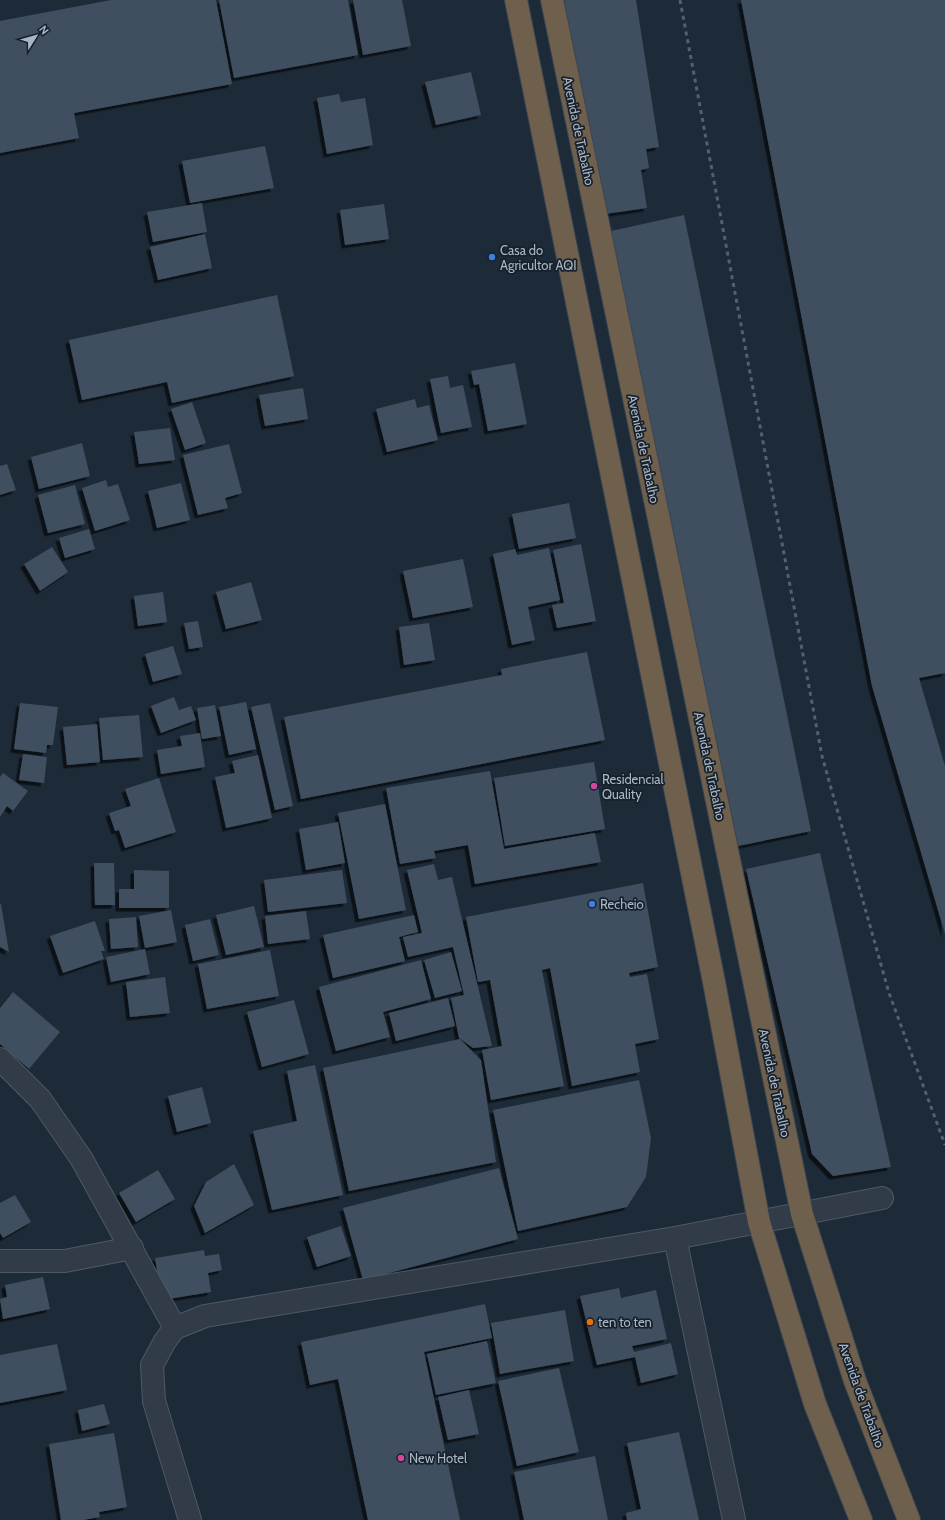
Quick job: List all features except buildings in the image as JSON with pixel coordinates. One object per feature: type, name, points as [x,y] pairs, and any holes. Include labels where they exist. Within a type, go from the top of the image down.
[{"type":"highway","points":[[516,0],[711,967],[759,1222],[815,1404],[861,1520]]},
{"type":"highway","name":"Avenida de Trabalho","points":[[552,0],[802,1214],[855,1381],[909,1520]]},
{"type":"street","points":[[0,1059],[40,1099],[76,1151],[132,1248],[175,1328]]},
{"type":"street","points":[[190,1520],[154,1401],[152,1365],[165,1341],[175,1328],[206,1316],[675,1238],[882,1198]]},
{"type":"street","points":[[675,1238],[734,1520]]},
{"type":"street","points":[[0,1261],[65,1261],[132,1248]]},
{"type":"railway","points":[[680,0],[822,756],[889,993],[945,1145]]},
{"type":"place","name":"Casa do Agricultor AQI","points":[[492,257]]},
{"type":"place","name":"Residencial Quality","points":[[594,786]]},
{"type":"place","name":"Recheio","points":[[592,904]]},
{"type":"place","name":"ten to ten","points":[[590,1322]]},
{"type":"place","name":"New Hotel","points":[[401,1458]]}]
